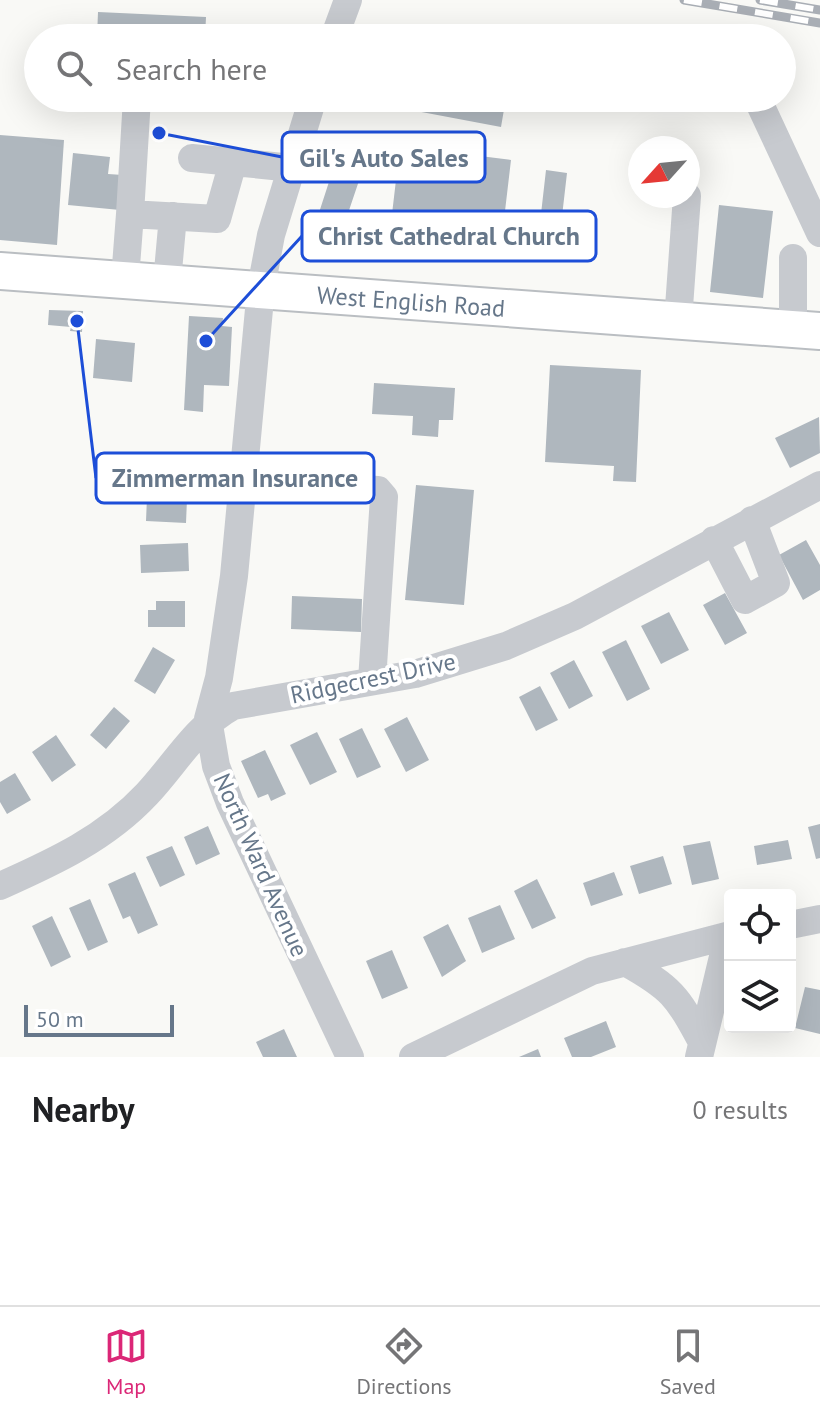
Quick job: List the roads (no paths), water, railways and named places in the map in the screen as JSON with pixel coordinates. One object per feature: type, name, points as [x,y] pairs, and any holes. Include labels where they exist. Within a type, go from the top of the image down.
[{"type":"main road","name":"West English Road","points":[[0,271],[807,330]]},
{"type":"street","points":[[339,24],[348,0]]},
{"type":"street","points":[[125,279],[136,112]]},
{"type":"street","name":"North Ward Avenue","points":[[309,112],[271,235],[261,288],[234,576],[219,678],[208,719],[216,766],[230,803],[350,1057]]},
{"type":"street","points":[[764,112],[820,233]]},
{"type":"street","points":[[192,158],[293,168]]},
{"type":"street","points":[[130,214],[217,219],[233,162]]},
{"type":"street","points":[[678,321],[686,208]]},
{"type":"street","points":[[167,282],[173,216]]},
{"type":"street","points":[[793,258],[807,330]]},
{"type":"street","points":[[243,483],[378,490],[384,497],[372,681]]},
{"type":"street","name":"Ridgecrest Drive","points":[[0,886],[64,858],[111,827],[147,794],[208,719],[233,706],[415,674],[506,646],[575,616],[820,485]]},
{"type":"street","points":[[714,540],[745,600],[776,583],[752,520]]},
{"type":"street","points":[[796,924],[820,919]]},
{"type":"street","points":[[413,1057],[592,971],[724,937]]},
{"type":"street","points":[[701,1050],[724,956]]},
{"type":"street","points":[[625,962],[664,984],[681,1004],[701,1050]]},
{"type":"railway","points":[[684,0],[820,23]]},
{"type":"railway","points":[[760,0],[820,10]]},
{"type":"place","name":"Gil's Auto Sales","points":[[159,133]]},
{"type":"place","name":"Zimmerman Insurance","points":[[77,321]]},
{"type":"place","name":"Christ Cathedral Church","points":[[206,341]]}]
